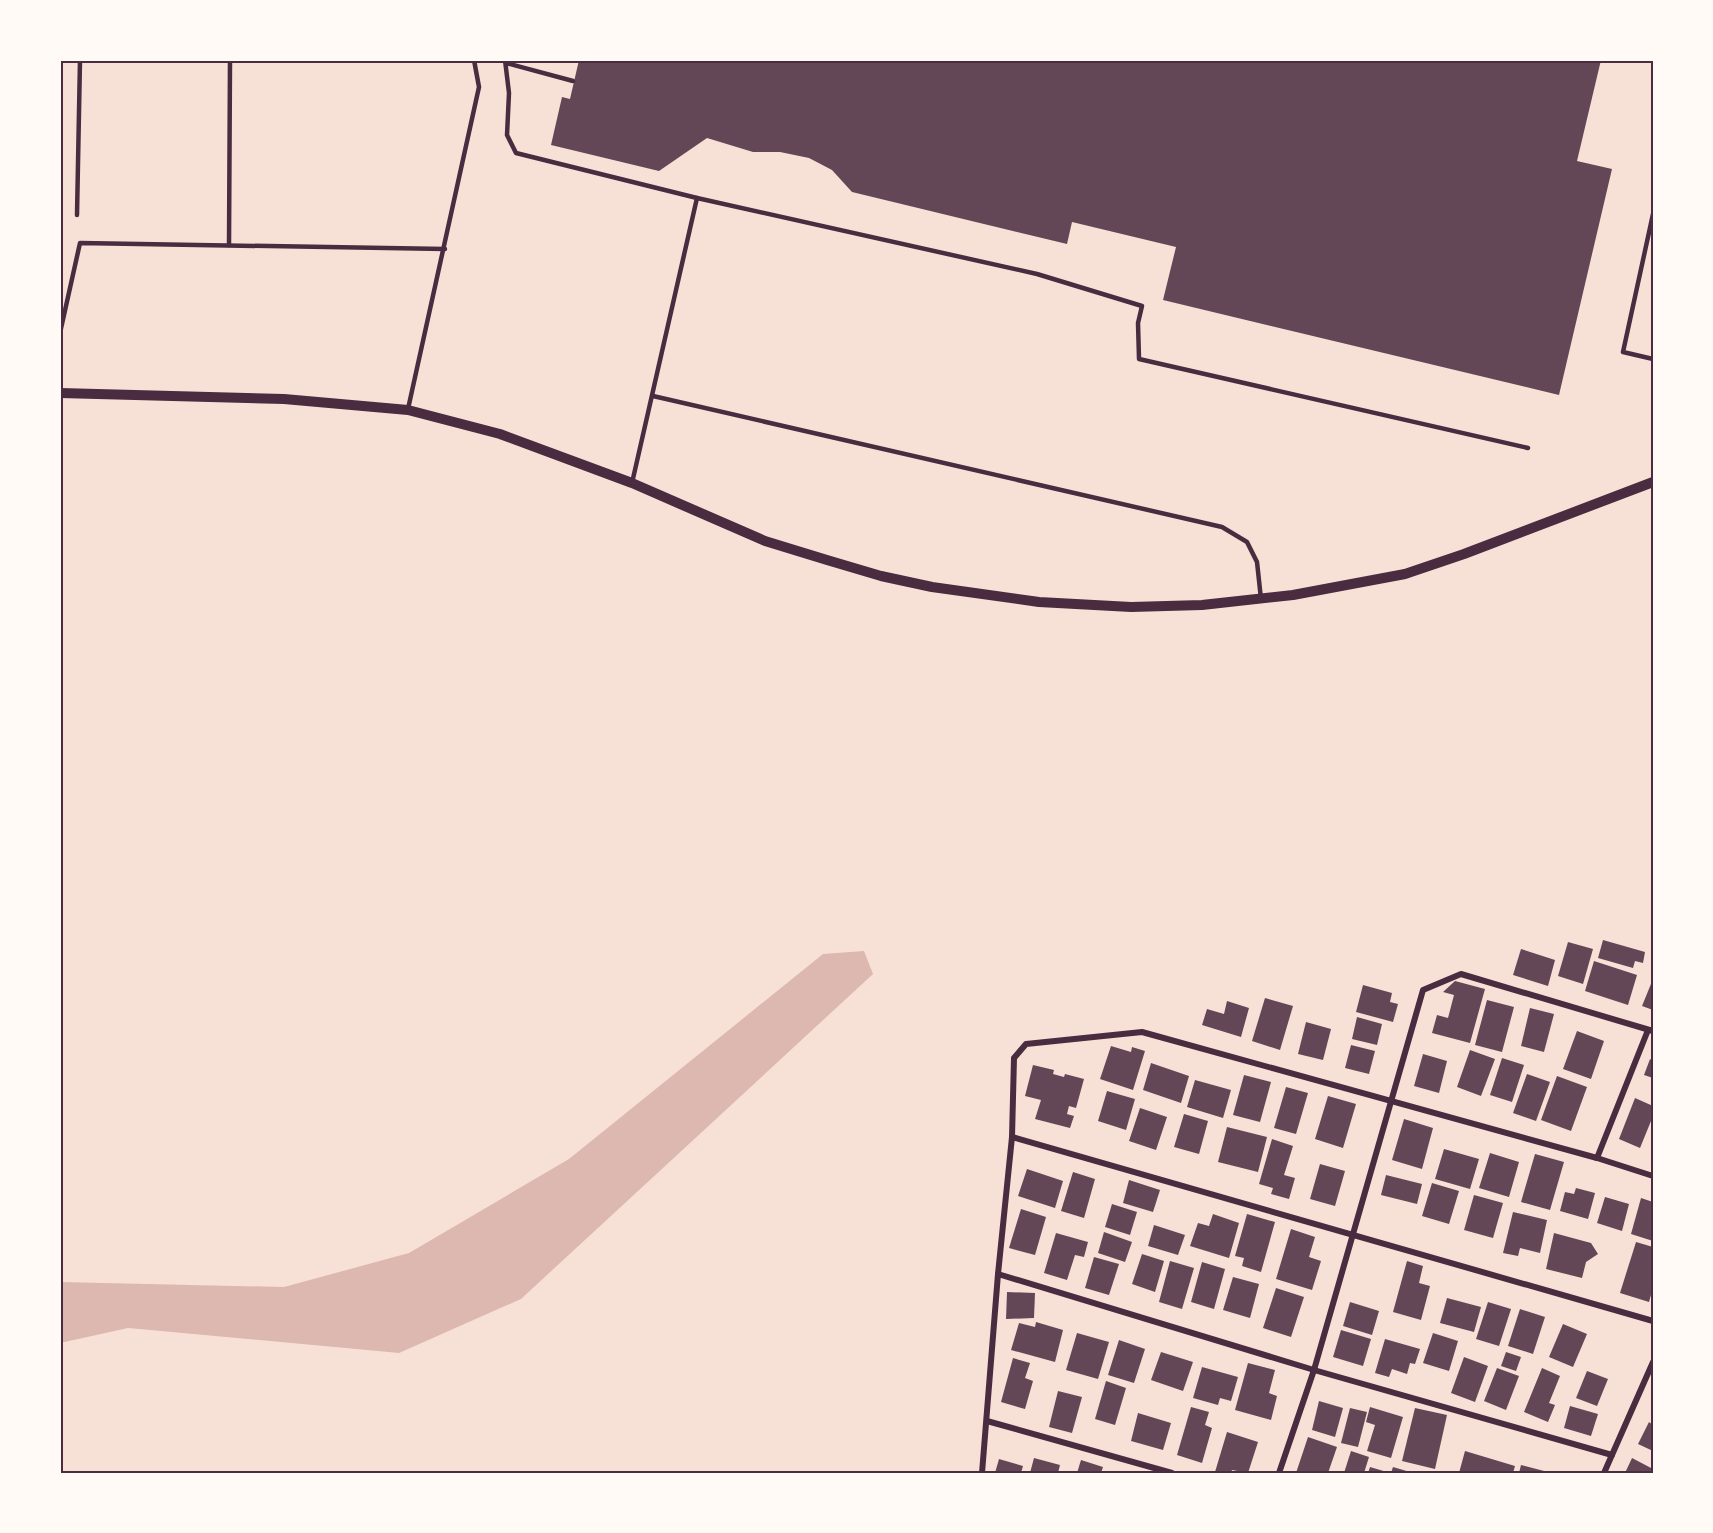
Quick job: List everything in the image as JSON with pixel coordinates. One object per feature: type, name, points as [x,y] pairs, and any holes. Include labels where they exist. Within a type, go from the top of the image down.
[{"type":"street","points":[[60,393],[284,399],[408,410],[500,434],[632,483],[765,541],[880,576],[965,593],[1026,601],[1131,607],[1202,605],[1261,599],[1406,574],[1653,482]]},
{"type":"street","points":[[1279,1473],[1314,1370],[1423,990],[1461,974],[1651,1030],[1597,1158]]},
{"type":"street","points":[[982,1473],[1012,1137],[1014,1058],[1026,1044],[1143,1032],[1597,1158],[1653,1176]]},
{"type":"street","points":[[1012,1137],[1653,1321]]},
{"type":"street","points":[[998,1274],[1314,1370],[1612,1455]]},
{"type":"street","points":[[1604,1473],[1651,1371],[1653,1362]]},
{"type":"street","points":[[987,1420],[1172,1473]]},
{"type":"lane","points":[[77,215],[80,60]]},
{"type":"lane","points":[[229,245],[230,60]]},
{"type":"lane","points":[[408,410],[479,87],[474,60]]},
{"type":"lane","points":[[573,81],[506,62],[507,135],[516,153],[697,198],[1037,274],[1142,306],[1138,323],[1139,359],[1528,448]]},
{"type":"lane","points":[[632,483],[697,198]]},
{"type":"lane","points":[[1653,214],[1623,352],[1653,359]]},
{"type":"lane","points":[[60,333],[80,243],[444,249]]},
{"type":"lane","points":[[653,396],[1222,526],[1247,542],[1257,562],[1261,599]]},
{"type":"shaded area","points":[[864,951],[873,974],[521,1299],[399,1353],[128,1328],[60,1343],[60,1282],[284,1287],[409,1253],[569,1159],[823,954]]},
{"type":"building","points":[[579,60],[1601,60],[1577,161],[1612,169],[1559,395],[1163,300],[1176,247],[1072,222],[1067,244],[852,192],[832,170],[809,158],[780,152],[753,152],[707,138],[659,171],[551,145],[562,97],[570,99]]},
{"type":"building","points":[[1603,940],[1645,952],[1643,963],[1635,961],[1633,968],[1598,958]]},
{"type":"building","points":[[1568,942],[1593,949],[1583,984],[1558,976]]},
{"type":"building","points":[[1521,949],[1555,960],[1548,986],[1513,975]]},
{"type":"building","points":[[1594,961],[1637,975],[1628,1005],[1585,991]]},
{"type":"building","points":[[1653,979],[1653,1010],[1642,1006]]},
{"type":"building","points":[[1455,981],[1485,989],[1470,1043],[1432,1033],[1437,1015],[1448,1018],[1454,995],[1443,992]]},
{"type":"building","points":[[1363,985],[1392,993],[1390,1002],[1398,1004],[1393,1022],[1356,1012]]},
{"type":"building","points":[[1265,998],[1293,1006],[1280,1050],[1252,1041]]},
{"type":"building","points":[[1487,1000],[1514,1007],[1502,1052],[1475,1045]]},
{"type":"building","points":[[1227,1001],[1249,1008],[1241,1037],[1202,1025],[1207,1009],[1224,1014]]},
{"type":"building","points":[[1530,1008],[1554,1014],[1544,1052],[1521,1046]]},
{"type":"building","points":[[1357,1017],[1382,1024],[1377,1045],[1352,1039]]},
{"type":"building","points":[[1306,1022],[1331,1029],[1323,1060],[1298,1054]]},
{"type":"building","points":[[1577,1031],[1604,1041],[1591,1079],[1563,1069]]},
{"type":"building","points":[[1351,1045],[1375,1051],[1369,1074],[1345,1068]]},
{"type":"building","points":[[1111,1046],[1131,1052],[1132,1047],[1145,1051],[1133,1090],[1100,1079]]},
{"type":"building","points":[[1470,1050],[1495,1059],[1481,1096],[1457,1087]]},
{"type":"building","points":[[1423,1054],[1447,1061],[1439,1093],[1414,1086]]},
{"type":"building","points":[[1502,1058],[1524,1065],[1512,1102],[1490,1095]]},
{"type":"building","points":[[1650,1059],[1653,1061],[1653,1078],[1644,1075]]},
{"type":"building","points":[[1151,1063],[1189,1076],[1181,1103],[1143,1090]]},
{"type":"building","points":[[1033,1065],[1054,1070],[1053,1074],[1064,1077],[1065,1074],[1084,1079],[1076,1108],[1069,1106],[1067,1114],[1074,1116],[1070,1128],[1035,1119],[1041,1100],[1025,1096]]},
{"type":"building","points":[[1527,1074],[1550,1082],[1536,1121],[1513,1113]]},
{"type":"building","points":[[1244,1075],[1271,1082],[1260,1122],[1233,1115]]},
{"type":"building","points":[[1557,1076],[1587,1087],[1571,1131],[1541,1120]]},
{"type":"building","points":[[1195,1080],[1231,1090],[1223,1118],[1187,1107]]},
{"type":"building","points":[[1286,1087],[1308,1093],[1296,1134],[1274,1128]]},
{"type":"building","points":[[1107,1091],[1135,1099],[1126,1130],[1098,1121]]},
{"type":"building","points":[[1328,1096],[1356,1104],[1343,1148],[1315,1139]]},
{"type":"building","points":[[1635,1098],[1653,1106],[1653,1116],[1640,1148],[1619,1139]]},
{"type":"building","points":[[1140,1108],[1167,1117],[1156,1150],[1129,1141]]},
{"type":"building","points":[[1184,1114],[1208,1121],[1199,1154],[1174,1147]]},
{"type":"building","points":[[1404,1119],[1433,1128],[1422,1169],[1392,1160]]},
{"type":"building","points":[[1227,1127],[1267,1137],[1258,1172],[1218,1162]]},
{"type":"building","points":[[1272,1139],[1293,1146],[1284,1175],[1295,1178],[1289,1199],[1271,1194],[1273,1188],[1259,1184]]},
{"type":"building","points":[[1444,1149],[1479,1159],[1470,1189],[1435,1179]]},
{"type":"building","points":[[1490,1153],[1519,1162],[1509,1197],[1479,1188]]},
{"type":"building","points":[[1535,1154],[1564,1162],[1550,1210],[1521,1202]]},
{"type":"building","points":[[1320,1164],[1345,1171],[1335,1206],[1310,1199]]},
{"type":"building","points":[[1027,1169],[1063,1181],[1055,1208],[1018,1196]]},
{"type":"building","points":[[1073,1172],[1095,1179],[1084,1218],[1061,1211]]},
{"type":"building","points":[[1386,1175],[1422,1184],[1417,1204],[1381,1195]]},
{"type":"building","points":[[1129,1180],[1160,1190],[1153,1212],[1123,1203]]},
{"type":"building","points":[[1432,1183],[1459,1191],[1449,1224],[1422,1216]]},
{"type":"building","points":[[1576,1188],[1595,1193],[1588,1219],[1560,1211],[1565,1192],[1574,1194]]},
{"type":"building","points":[[1474,1195],[1503,1203],[1493,1238],[1464,1230]]},
{"type":"building","points":[[1605,1197],[1629,1204],[1622,1231],[1597,1223]]},
{"type":"building","points":[[1641,1198],[1653,1202],[1653,1241],[1631,1234]]},
{"type":"building","points":[[1112,1204],[1137,1212],[1130,1235],[1105,1227]]},
{"type":"building","points":[[1021,1209],[1046,1217],[1035,1255],[1009,1248]]},
{"type":"building","points":[[1513,1212],[1547,1220],[1540,1253],[1520,1248],[1518,1256],[1503,1253]]},
{"type":"building","points":[[1213,1214],[1239,1223],[1229,1258],[1190,1246],[1198,1223],[1209,1226]]},
{"type":"building","points":[[1247,1214],[1275,1222],[1261,1272],[1242,1266],[1244,1258],[1235,1256]]},
{"type":"building","points":[[1154,1225],[1185,1235],[1178,1255],[1148,1246]]},
{"type":"building","points":[[1291,1229],[1315,1237],[1309,1257],[1321,1261],[1312,1290],[1276,1279]]},
{"type":"building","points":[[1104,1232],[1132,1242],[1125,1262],[1098,1253]]},
{"type":"building","points":[[1056,1233],[1088,1242],[1084,1257],[1075,1255],[1067,1280],[1044,1273]]},
{"type":"building","points":[[1554,1233],[1591,1243],[1598,1254],[1586,1262],[1582,1278],[1546,1269]]},
{"type":"building","points":[[1636,1242],[1653,1247],[1653,1288],[1649,1302],[1620,1293]]},
{"type":"building","points":[[1142,1254],[1164,1261],[1155,1292],[1132,1284]]},
{"type":"building","points":[[1094,1257],[1119,1264],[1109,1295],[1085,1288]]},
{"type":"building","points":[[1170,1261],[1194,1268],[1182,1309],[1159,1302]]},
{"type":"building","points":[[1407,1261],[1423,1266],[1419,1283],[1430,1286],[1421,1320],[1393,1312]]},
{"type":"building","points":[[1202,1262],[1225,1269],[1214,1309],[1191,1302]]},
{"type":"building","points":[[1233,1277],[1259,1284],[1250,1318],[1223,1310]]},
{"type":"building","points":[[1276,1288],[1304,1297],[1291,1337],[1263,1328]]},
{"type":"building","points":[[1007,1292],[1035,1293],[1034,1318],[1006,1319]]},
{"type":"building","points":[[1447,1298],[1481,1307],[1474,1332],[1440,1323]]},
{"type":"building","points":[[1350,1302],[1379,1311],[1372,1335],[1343,1326]]},
{"type":"building","points":[[1488,1302],[1511,1309],[1499,1346],[1476,1339]]},
{"type":"building","points":[[1520,1309],[1545,1317],[1533,1354],[1508,1346]]},
{"type":"building","points":[[1036,1322],[1063,1330],[1055,1362],[1011,1350],[1019,1323],[1035,1327]]},
{"type":"building","points":[[1563,1324],[1587,1334],[1573,1367],[1549,1357]]},
{"type":"building","points":[[1341,1330],[1371,1339],[1363,1366],[1333,1357]]},
{"type":"building","points":[[1077,1333],[1109,1342],[1098,1379],[1066,1370]]},
{"type":"building","points":[[1433,1333],[1458,1341],[1449,1371],[1423,1363]]},
{"type":"building","points":[[1385,1339],[1420,1349],[1415,1364],[1410,1363],[1407,1374],[1392,1369],[1389,1377],[1375,1373]]},
{"type":"building","points":[[1119,1340],[1145,1349],[1134,1383],[1108,1375]]},
{"type":"building","points":[[1161,1352],[1193,1362],[1183,1391],[1151,1380]]},
{"type":"building","points":[[1506,1352],[1521,1357],[1516,1371],[1501,1366]]},
{"type":"building","points":[[1464,1357],[1488,1366],[1475,1402],[1451,1393]]},
{"type":"building","points":[[1013,1358],[1030,1363],[1025,1378],[1033,1381],[1025,1409],[1001,1402]]},
{"type":"building","points":[[1248,1363],[1275,1370],[1269,1393],[1277,1396],[1271,1420],[1235,1410]]},
{"type":"building","points":[[1202,1367],[1238,1377],[1231,1401],[1220,1398],[1218,1405],[1193,1398]]},
{"type":"building","points":[[1497,1368],[1519,1376],[1506,1410],[1484,1401]]},
{"type":"building","points":[[1542,1368],[1560,1376],[1549,1403],[1555,1405],[1548,1422],[1524,1412]]},
{"type":"building","points":[[1587,1371],[1608,1379],[1597,1406],[1576,1398]]},
{"type":"building","points":[[1106,1381],[1126,1388],[1115,1425],[1095,1419]]},
{"type":"building","points":[[1058,1391],[1082,1397],[1072,1433],[1049,1427]]},
{"type":"building","points":[[1319,1401],[1343,1408],[1335,1437],[1312,1430]]},
{"type":"building","points":[[1570,1406],[1598,1414],[1591,1436],[1564,1428]]},
{"type":"building","points":[[1191,1407],[1209,1412],[1205,1425],[1212,1428],[1202,1463],[1177,1455]]},
{"type":"building","points":[[1370,1407],[1403,1417],[1391,1458],[1367,1451],[1375,1425],[1366,1422]]},
{"type":"building","points":[[1350,1408],[1367,1412],[1358,1447],[1341,1443]]},
{"type":"building","points":[[1415,1408],[1447,1415],[1435,1469],[1402,1461]]},
{"type":"building","points":[[1138,1413],[1171,1423],[1163,1450],[1131,1441]]},
{"type":"building","points":[[1649,1422],[1653,1425],[1653,1451],[1638,1444]]},
{"type":"building","points":[[1227,1432],[1258,1442],[1248,1473],[1232,1470],[1231,1473],[1215,1472]]},
{"type":"building","points":[[1308,1437],[1337,1447],[1328,1473],[1296,1473]]},
{"type":"building","points":[[1351,1451],[1369,1457],[1364,1473],[1344,1473]]},
{"type":"building","points":[[1465,1451],[1515,1466],[1513,1473],[1459,1473]]},
{"type":"building","points":[[1034,1458],[1060,1465],[1058,1473],[1030,1473]]},
{"type":"building","points":[[1632,1458],[1653,1469],[1653,1473],[1625,1473]]},
{"type":"building","points":[[999,1459],[1023,1466],[1021,1473],[995,1473]]},
{"type":"building","points":[[1081,1460],[1103,1467],[1101,1473],[1077,1473]]},
{"type":"building","points":[[1521,1465],[1548,1472],[1548,1473],[1519,1473]]},
{"type":"building","points":[[1370,1467],[1387,1472],[1387,1473],[1368,1473]]},
{"type":"building","points":[[1393,1467],[1410,1472],[1410,1473],[1391,1473]]}]
